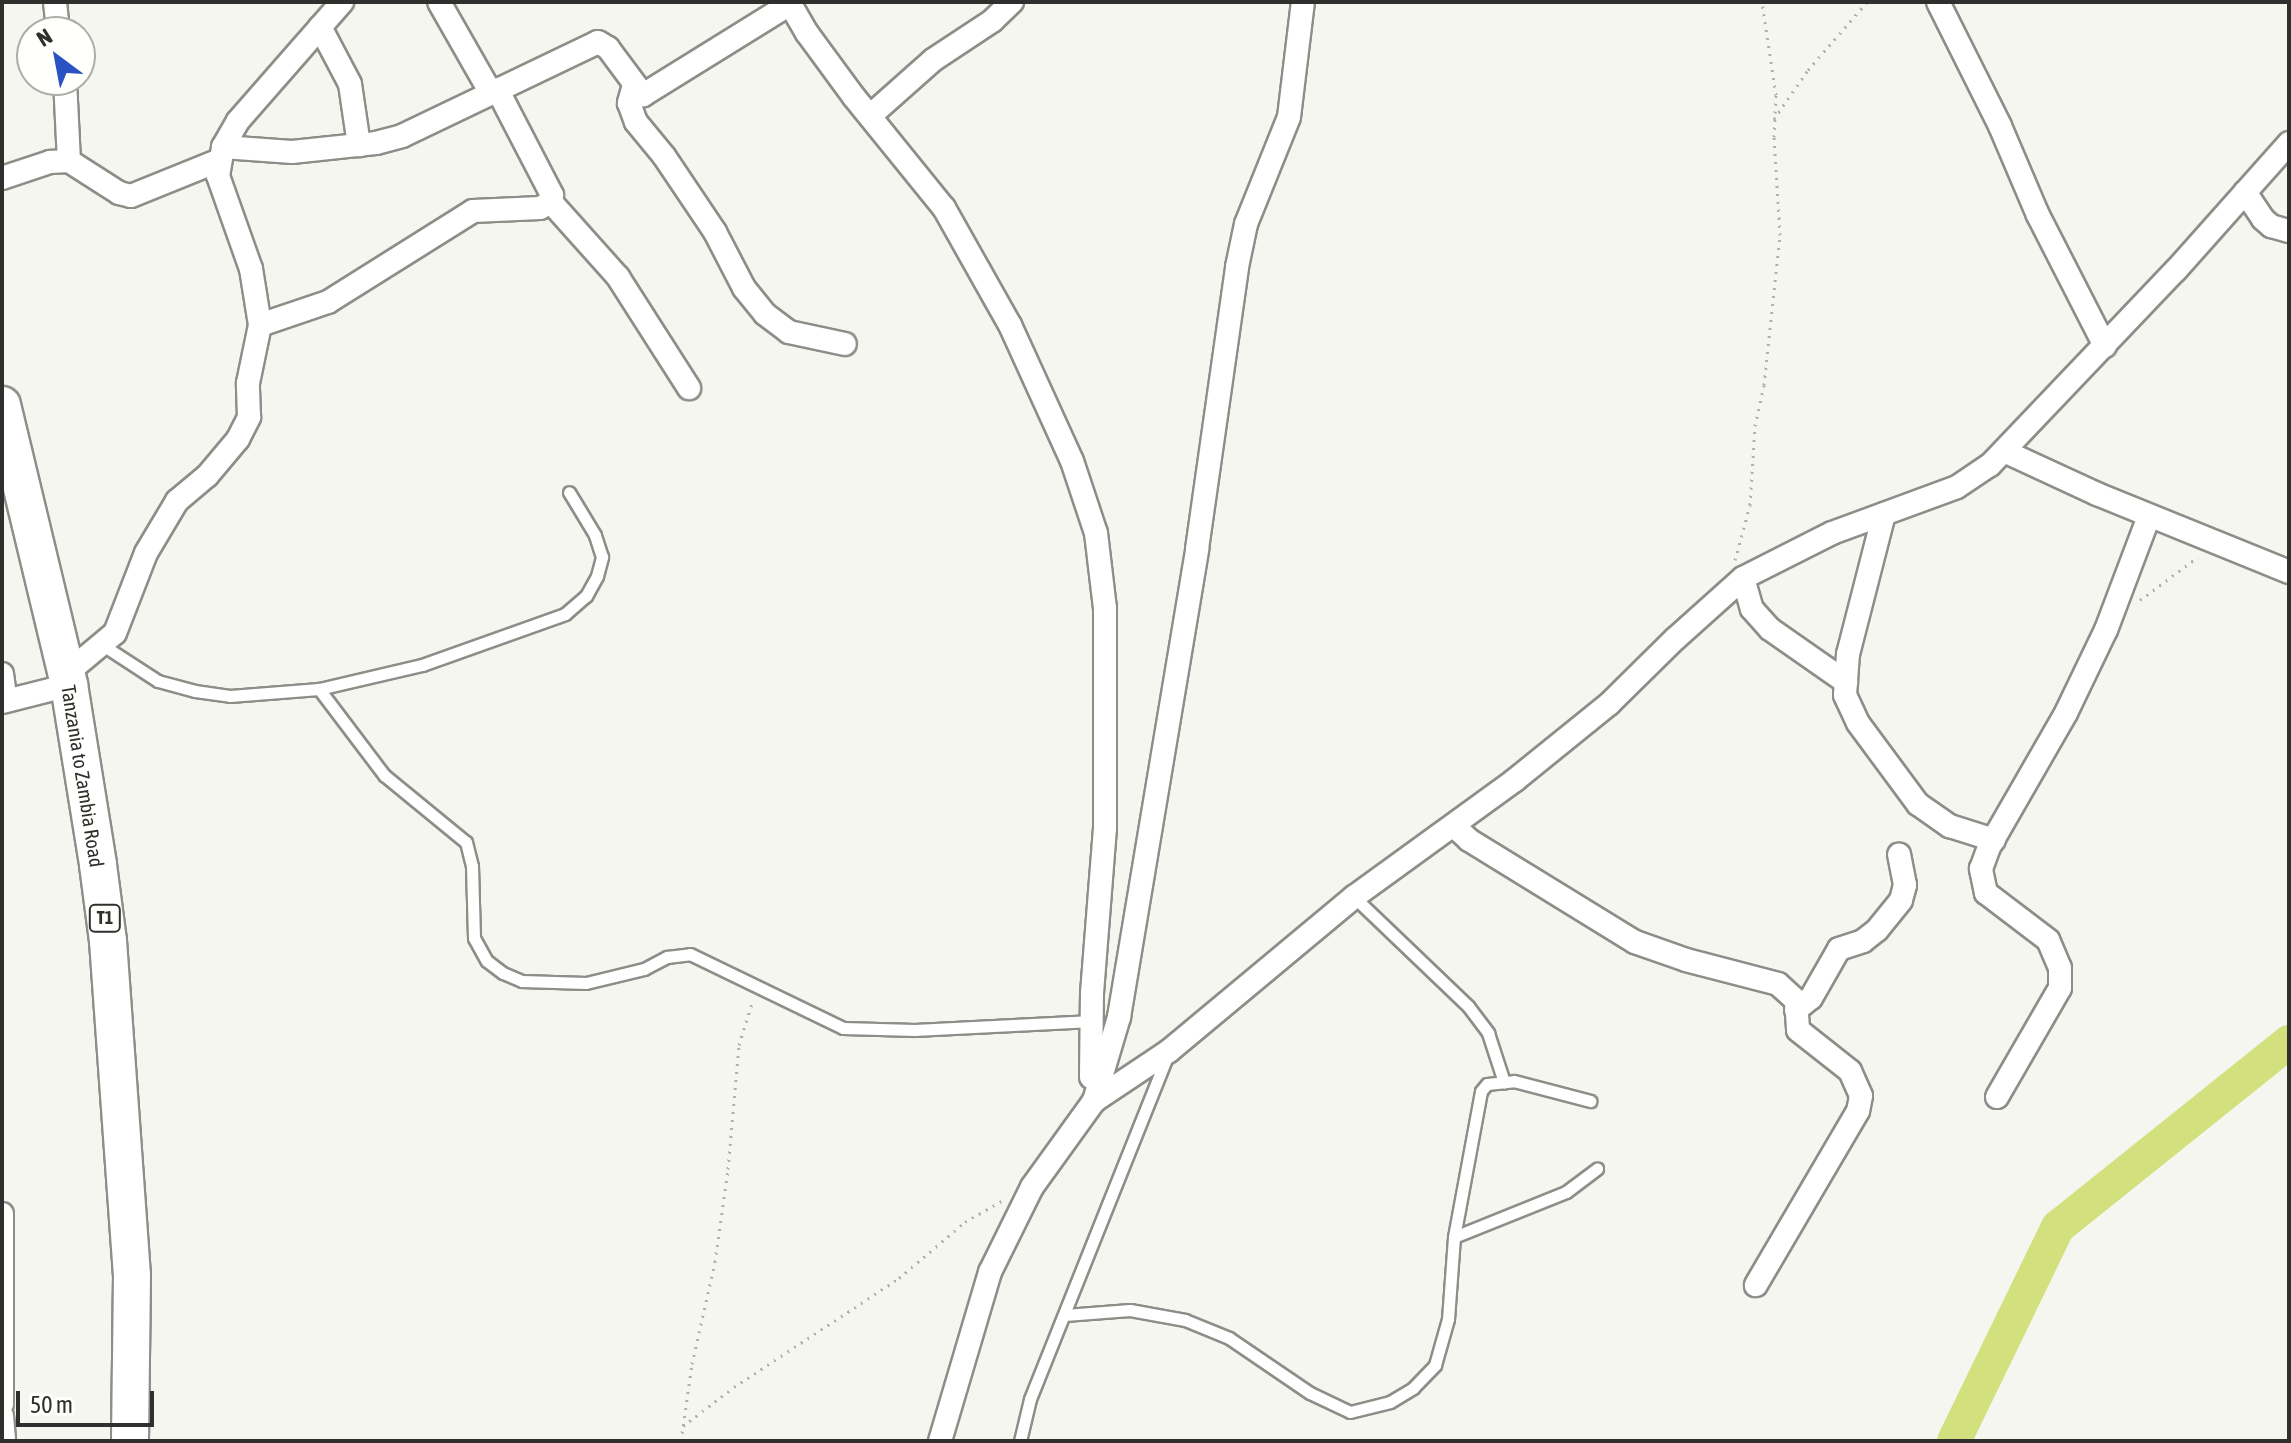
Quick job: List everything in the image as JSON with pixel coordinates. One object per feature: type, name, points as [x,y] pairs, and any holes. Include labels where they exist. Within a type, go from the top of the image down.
[{"type":"highway","name":"Tanzania to Zambia Road","points":[[2,405],[68,679],[108,941],[132,1276],[130,1441]]},
{"type":"street","points":[[2,674],[4,701],[68,679],[115,633],[146,553],[177,501],[207,476],[238,439],[249,417],[248,383],[260,325],[251,269],[218,176],[222,154],[238,121],[323,17],[342,2]]},
{"type":"street","points":[[439,2],[494,91],[552,195],[551,202],[618,277],[689,388]]},
{"type":"street","points":[[870,116],[933,60],[992,21],[1012,2]]},
{"type":"street","points":[[940,1441],[990,1272],[1032,1187],[1094,1101],[1119,1017],[1146,868],[1152,804],[1197,549],[1237,267],[1246,224],[1289,117],[1303,2]]},
{"type":"street","points":[[1938,2],[2000,126],[2038,215],[2105,346]]},
{"type":"street","points":[[2,178],[50,162],[69,161],[119,193],[131,196],[222,154],[292,152],[359,145],[402,136],[598,42],[608,48],[639,93],[648,93],[729,38],[789,3],[807,33],[944,208],[1010,325],[1072,461],[1096,533],[1105,608],[1105,828],[1092,1021],[1093,1070],[1080,1121]]},
{"type":"street","points":[[323,17],[350,84],[359,145]]},
{"type":"street","points":[[634,85],[629,103],[636,122],[664,156],[715,232],[744,288],[765,314],[789,332],[845,344]]},
{"type":"street","points":[[66,96],[69,161]]},
{"type":"street","points":[[1094,1101],[1169,1051],[1354,897],[1454,826],[1609,704],[1738,582],[1832,533],[1957,487],[2006,452],[2289,143]]},
{"type":"street","points":[[2245,192],[2263,219],[2271,226],[2289,231]]},
{"type":"street","points":[[260,325],[328,302],[473,211],[527,209],[551,202]]},
{"type":"street","points":[[2006,452],[2149,516],[2289,572]]},
{"type":"street","points":[[1884,514],[1848,654],[1845,695],[1858,723],[1918,804],[1950,826],[1994,840]]},
{"type":"street","points":[[1997,1097],[2060,988],[2060,968],[2048,940],[2020,916],[1995,902],[1982,883],[1981,869],[1994,840],[2066,713],[2106,630],[2149,516]]},
{"type":"street","points":[[1738,582],[1752,609],[1770,629],[1846,682]]},
{"type":"street","points":[[1454,826],[1469,840],[1606,927],[1635,942],[1686,960],[1778,984],[1796,1000],[1798,1030],[1850,1071],[1861,1096],[1847,1134],[1756,1285]]},
{"type":"street","points":[[1796,1010],[1811,998],[1839,949],[1863,941],[1877,930],[1901,900],[1905,885],[1899,855]]},
{"type":"street","points":[[2,1214],[2,1404]]},
{"type":"street","points":[[2,1416],[4,1441]]},
{"type":"lane","points":[[101,644],[158,681],[230,696],[319,689],[422,665],[565,614],[586,596],[597,576],[602,557],[595,535],[569,492]]},
{"type":"lane","points":[[319,689],[360,748],[384,775],[466,842],[472,866],[474,938],[487,961],[503,973],[522,981],[586,983],[644,969],[667,957],[690,954],[843,1028],[915,1030],[1092,1021]]},
{"type":"lane","points":[[1354,897],[1468,1006],[1488,1033],[1504,1082]]},
{"type":"lane","points":[[1020,1441],[1030,1399],[1169,1051]]},
{"type":"lane","points":[[1065,1315],[1130,1310],[1185,1320],[1229,1338],[1333,1405],[1350,1412],[1390,1402],[1413,1388],[1435,1365],[1448,1319],[1454,1237],[1481,1091],[1487,1084],[1504,1082],[1553,1088],[1590,1101]]},
{"type":"lane","points":[[1454,1237],[1566,1192],[1597,1169]]},
{"type":"path","points":[[1738,582],[1736,554],[1750,505],[1755,426],[1764,385],[1780,235],[1775,85],[1762,2]]},
{"type":"path","points":[[1774,119],[1808,70],[1867,2]]},
{"type":"path","points":[[2118,593],[2136,602],[2219,545]]},
{"type":"path","points":[[681,1441],[692,1364],[715,1262],[728,1169],[739,1045],[757,986]]},
{"type":"path","points":[[683,1426],[734,1387],[899,1278],[965,1222],[1032,1187]]},
{"type":"waterway","points":[[1954,1441],[2058,1227],[2289,1042]]}]
